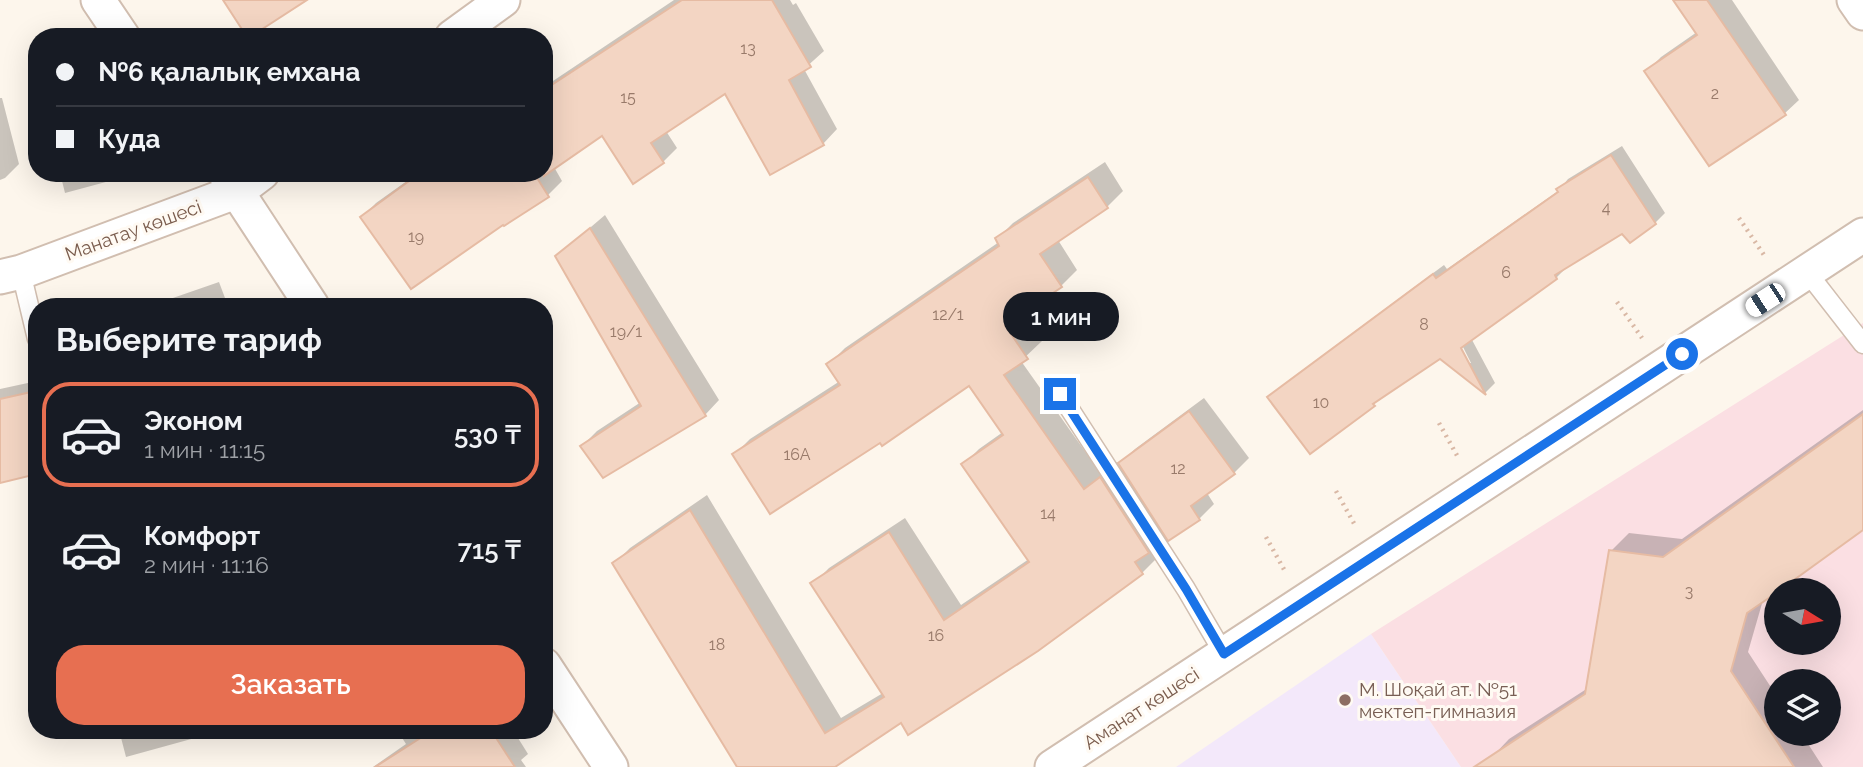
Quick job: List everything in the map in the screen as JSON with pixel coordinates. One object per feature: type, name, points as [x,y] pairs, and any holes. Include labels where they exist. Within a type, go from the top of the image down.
[{"type":"street","points":[[99,0],[117,28]]},
{"type":"street","points":[[464,28],[503,0]]},
{"type":"street","points":[[1854,0],[1863,13]]},
{"type":"street","name":"Манатау көшесі","points":[[10,274],[235,182]]},
{"type":"street","points":[[244,182],[308,298]]},
{"type":"street","name":"Аманат көшесі","points":[[1052,767],[1863,235]]},
{"type":"street","points":[[553,678],[611,767]]},
{"type":"lane","points":[[10,274],[28,318]]},
{"type":"lane","points":[[1796,279],[1863,344]]},
{"type":"lane","points":[[1060,394],[1186,589],[1224,654]]},
{"type":"path","points":[[1740,218],[1796,279]]},
{"type":"path","points":[[1617,302],[1661,367]]},
{"type":"shaded area","points":[[1863,323],[1863,767],[1461,767],[1371,634]]},
{"type":"shaded area","name":"М. Шоқай ат. №51 мектеп-гимназия","points":[[1371,634],[1461,767],[1176,767]]},
{"type":"building","points":[[223,0],[307,0],[264,28],[241,28]]},
{"type":"building","points":[[682,0],[772,0],[811,67],[789,80],[824,145],[770,175],[725,94],[651,143],[664,163],[633,184],[602,136],[553,170],[553,84]]},
{"type":"building","points":[[1673,0],[1707,0],[1786,115],[1709,166],[1644,71],[1697,35]]},
{"type":"building","points":[[1611,155],[1656,224],[1630,243],[1622,234],[1555,275],[1557,279],[1461,348],[1486,395],[1440,359],[1373,404],[1375,406],[1310,454],[1267,397],[1433,274],[1436,278],[1558,192],[1556,189]]},
{"type":"building","points":[[1088,177],[1108,208],[1040,254],[1062,287],[1005,325],[1028,359],[1004,375],[1084,489],[1100,477],[1149,553],[1135,562],[1143,574],[1038,651],[908,735],[901,723],[835,767],[737,767],[612,563],[690,510],[825,733],[884,697],[810,583],[889,532],[944,620],[1029,562],[961,464],[1003,435],[969,386],[882,446],[880,443],[770,514],[732,454],[840,385],[826,364],[999,246],[995,238]]},
{"type":"building","points":[[408,182],[540,182],[549,197],[503,225],[411,289],[360,217]]},
{"type":"building","points":[[590,228],[706,416],[603,478],[580,446],[641,406],[555,256]]},
{"type":"building","points":[[28,393],[28,476],[0,483],[0,399]]},
{"type":"building","points":[[1189,411],[1235,474],[1191,506],[1200,520],[1168,541],[1118,463]]},
{"type":"building","points":[[1863,414],[1863,530],[1797,578],[1764,578],[1764,601],[1747,613],[1731,671],[1764,721],[1764,746],[1780,746],[1794,767],[1474,767],[1585,694],[1609,550],[1663,557]]},
{"type":"building","points":[[419,739],[497,739],[515,767],[375,767]]},
{"type":"place","name":"М. Шоқай ат. №51 мектеп-гимназия","points":[[1345,700]]},
{"type":"route","points":[[1060,394],[1186,589],[1224,654],[1682,354]]}]
